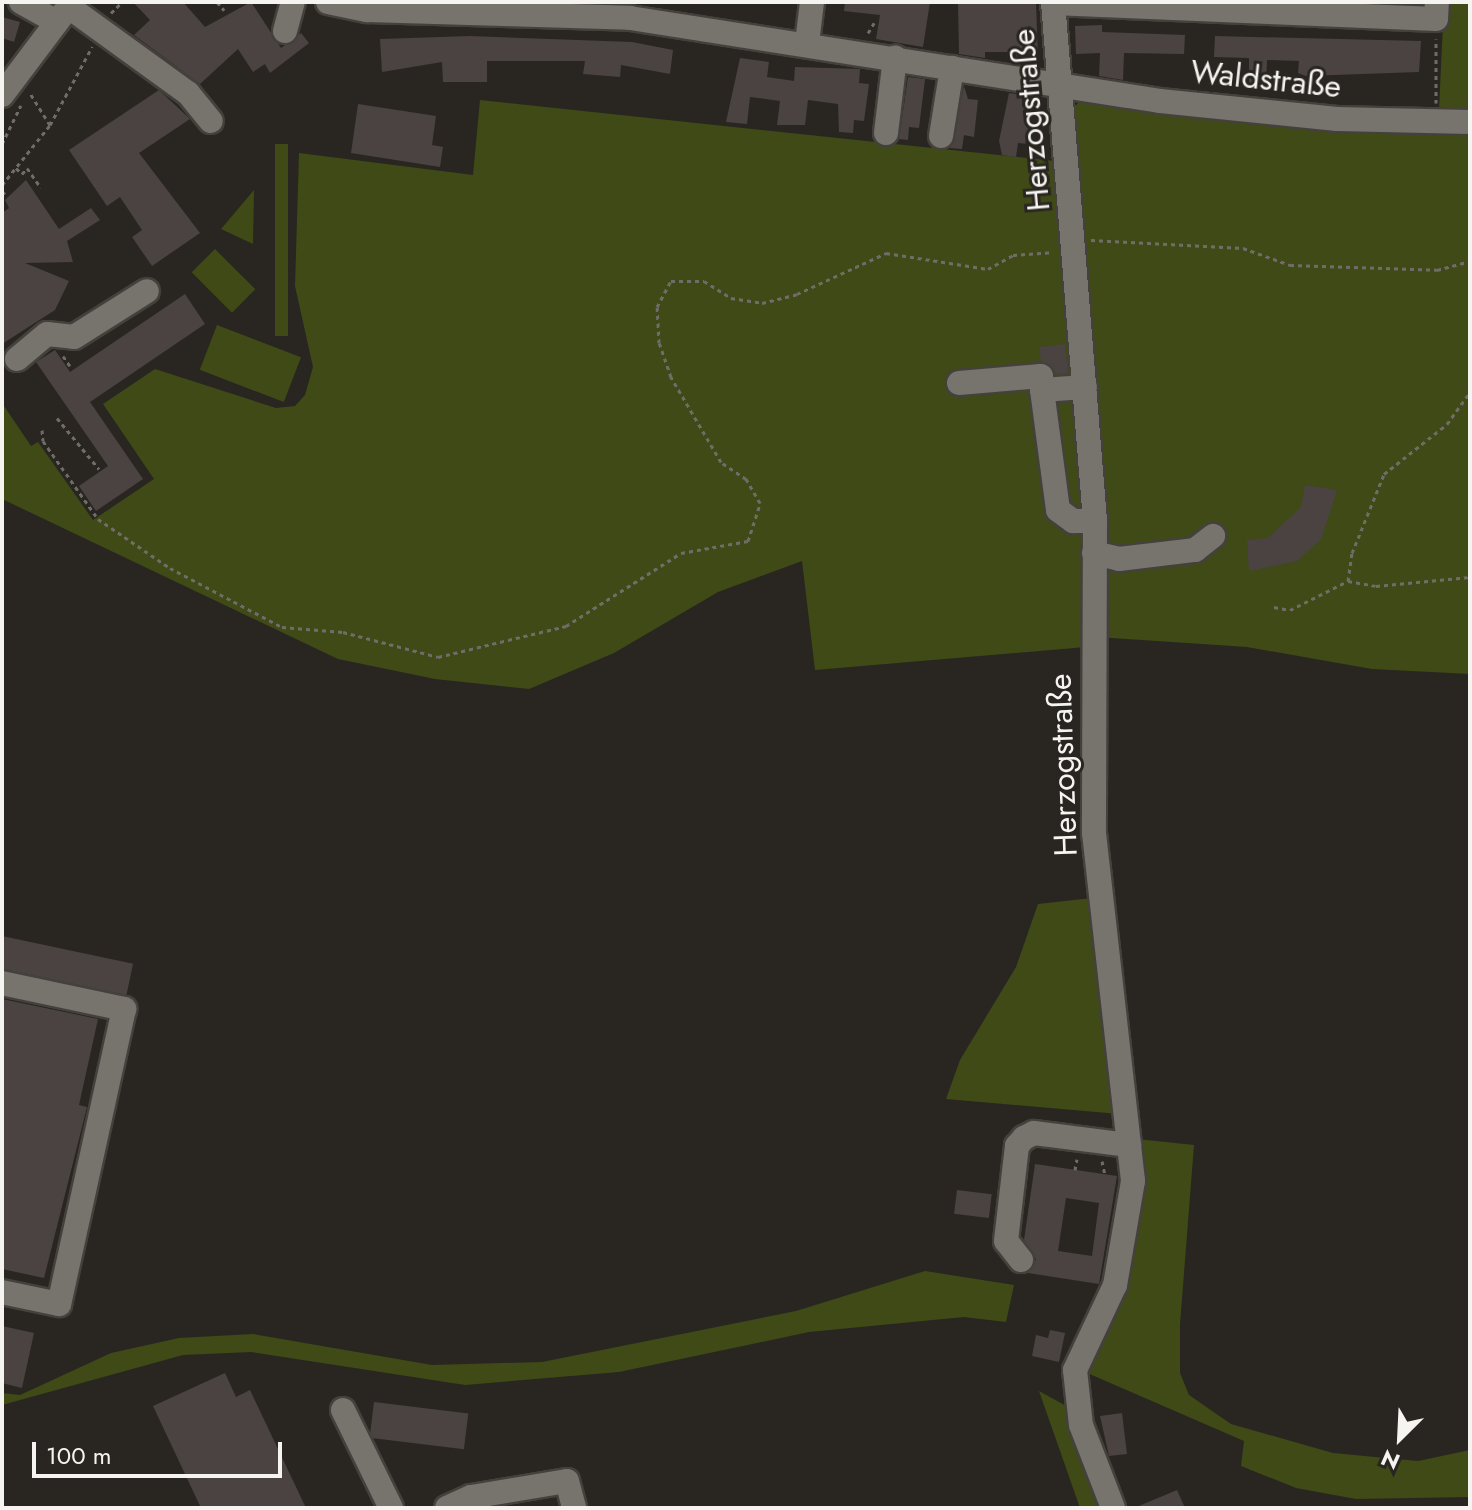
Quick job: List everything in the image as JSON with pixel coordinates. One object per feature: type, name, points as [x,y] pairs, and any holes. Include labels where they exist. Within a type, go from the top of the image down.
[{"type":"street","points":[[21,2],[66,10],[100,29],[188,93],[211,121]]},
{"type":"street","points":[[285,31],[293,2]]},
{"type":"street","name":"Waldstraße","points":[[328,2],[367,10],[601,15],[807,43],[1056,86],[1277,114],[1435,123],[1470,122]]},
{"type":"street","points":[[807,43],[812,2]]},
{"type":"street","points":[[1053,2],[1437,10]]},
{"type":"street","name":"Herzogstraße","points":[[1053,2],[1056,86],[1073,245],[1095,521],[1090,771],[1111,1022],[1133,1181],[1115,1285],[1075,1370],[1081,1425],[1113,1508]]},
{"type":"street","points":[[2,95],[66,10]]},
{"type":"street","points":[[886,133],[895,58]]},
{"type":"street","points":[[941,136],[952,68]]},
{"type":"street","points":[[17,359],[47,334],[74,337],[147,291]]},
{"type":"street","points":[[959,383],[1041,376],[1058,510],[1073,521],[1095,521]]},
{"type":"street","points":[[1042,390],[1085,387]]},
{"type":"street","points":[[1094,553],[1119,559],[1195,550],[1213,536]]},
{"type":"street","points":[[2,983],[124,1009],[59,1304],[2,1292]]},
{"type":"street","points":[[1021,1260],[1006,1241],[1017,1146],[1024,1138],[1034,1133],[1129,1145]]},
{"type":"street","points":[[343,1410],[391,1508]]},
{"type":"street","points":[[447,1508],[471,1497],[567,1481],[574,1508]]},
{"type":"path","points":[[2,185],[50,125],[100,29],[122,2]]},
{"type":"path","points":[[220,3],[224,10]]},
{"type":"path","points":[[1435,123],[1437,10]]},
{"type":"path","points":[[869,29],[874,23]]},
{"type":"path","points":[[25,86],[50,125]]},
{"type":"path","points":[[16,168],[22,174],[27,168],[41,188]]},
{"type":"path","points":[[42,430],[43,441],[98,519],[170,568],[282,627],[343,632],[438,657],[566,626],[681,553],[748,541],[760,503],[746,479],[721,462],[671,377],[659,343],[657,307],[671,281],[704,281],[731,298],[762,303],[797,294],[886,253],[988,269],[1013,255],[1073,245],[1243,248],[1290,265],[1437,270],[1470,261]]},
{"type":"path","points":[[1348,581],[1352,553],[1384,474],[1447,424],[1470,392]]},
{"type":"path","points":[[57,418],[99,469]]},
{"type":"path","points":[[1274,607],[1290,610],[1348,581],[1376,586],[1470,577]]},
{"type":"green space","points":[[1444,2],[1470,2],[1470,674],[1372,669],[1247,647],[1097,637],[1080,385],[1086,647],[815,670],[802,561],[718,592],[614,653],[529,689],[435,679],[338,659],[2,499],[2,403],[31,446],[38,442],[93,520],[154,479],[103,404],[155,369],[276,408],[295,406],[305,395],[313,367],[295,286],[299,153],[473,175],[480,100],[1055,161],[1070,110],[1082,100],[1438,131]]},
{"type":"green space","points":[[275,144],[288,144],[288,336],[275,336]]},
{"type":"green space","points":[[254,190],[253,244],[221,229]]},
{"type":"green space","points":[[215,249],[255,289],[232,313],[192,272]]},
{"type":"green space","points":[[217,325],[301,357],[284,402],[200,370]]},
{"type":"green space","points":[[1092,898],[1119,1114],[946,1099],[960,1060],[1016,967],[1038,904]]},
{"type":"green space","points":[[1137,1139],[1194,1145],[1180,1324],[1180,1373],[1189,1395],[1231,1424],[1333,1453],[1418,1461],[1470,1450],[1470,1497],[1356,1499],[1296,1488],[1241,1466],[1244,1441],[1085,1372],[1126,1282],[1136,1243],[1141,1200]]},
{"type":"green space","points":[[925,1271],[1014,1285],[1006,1322],[964,1317],[809,1332],[619,1372],[465,1385],[251,1352],[183,1355],[2,1405],[2,1393],[20,1395],[111,1353],[179,1338],[253,1334],[432,1365],[542,1362],[796,1311]]},
{"type":"green space","points":[[1039,1391],[1068,1407],[1107,1508],[1080,1508]]},
{"type":"building","points":[[133,2],[183,2],[205,27],[251,2],[281,48],[301,33],[309,43],[270,73],[265,64],[253,72],[238,49],[200,84],[134,35],[150,20]]},
{"type":"building","points":[[845,2],[930,2],[923,47],[876,39],[880,15],[844,11]]},
{"type":"building","points":[[958,2],[1036,2],[1038,59],[1016,60],[1016,52],[985,52],[985,58],[959,54]]},
{"type":"building","points":[[2,17],[20,22],[14,42],[2,38]]},
{"type":"building","points":[[1102,25],[1102,32],[1185,35],[1184,54],[1124,53],[1123,80],[1099,76],[1100,53],[1076,54],[1075,26]]},
{"type":"building","points":[[470,36],[632,42],[673,50],[670,74],[621,65],[620,77],[583,74],[585,61],[487,61],[487,82],[443,82],[442,62],[382,72],[380,39]]},
{"type":"building","points":[[1215,36],[1421,41],[1419,72],[1306,76],[1298,73],[1299,61],[1267,60],[1266,86],[1249,86],[1249,58],[1214,57]]},
{"type":"building","points":[[740,58],[769,62],[767,77],[794,81],[795,67],[860,69],[859,83],[869,84],[864,121],[854,120],[853,133],[839,132],[838,104],[808,100],[805,125],[777,125],[780,101],[750,97],[747,124],[726,122]]},
{"type":"building","points":[[908,77],[925,79],[919,128],[909,127],[908,140],[899,139]]},
{"type":"building","points":[[964,86],[968,99],[978,100],[974,137],[964,135],[962,149],[950,148]]},
{"type":"building","points":[[159,90],[190,119],[139,153],[200,233],[152,266],[132,237],[142,230],[120,197],[107,206],[69,150]]},
{"type":"building","points":[[1009,93],[1023,95],[1022,106],[1032,107],[1028,144],[1018,143],[1016,157],[1002,155],[999,141]]},
{"type":"building","points":[[358,104],[436,116],[432,145],[443,147],[440,167],[351,153]]},
{"type":"building","points":[[26,180],[59,229],[91,208],[100,220],[67,241],[73,262],[25,263],[69,281],[55,310],[2,344],[2,213],[9,208],[5,200]]},
{"type":"building","points":[[185,294],[205,324],[90,402],[143,479],[96,511],[79,486],[108,466],[36,362],[55,350],[70,372]]},
{"type":"building","points":[[1065,344],[1068,373],[1056,374],[1041,361],[1039,347]]},
{"type":"building","points":[[1305,485],[1337,490],[1321,539],[1297,561],[1249,571],[1247,540],[1268,538],[1301,507]]},
{"type":"building","points":[[2,936],[133,964],[126,995],[2,969]]},
{"type":"building","points":[[2,999],[98,1019],[79,1105],[87,1107],[44,1278],[2,1269]]},
{"type":"building","points":[[1035,1164],[1117,1176],[1099,1284],[1028,1273],[1036,1259],[1024,1240]],"holes":[[[1066,1198],[1099,1203],[1092,1256],[1058,1251]]]},
{"type":"building","points":[[957,1190],[992,1194],[989,1218],[954,1214]]},
{"type":"building","points":[[2,1326],[34,1333],[22,1388],[2,1383]]},
{"type":"building","points":[[1050,1330],[1065,1333],[1059,1362],[1032,1356],[1036,1335],[1048,1338]]},
{"type":"building","points":[[225,1373],[236,1397],[250,1390],[306,1508],[201,1508],[153,1406]]},
{"type":"building","points":[[374,1402],[468,1414],[464,1449],[370,1438]]},
{"type":"building","points":[[1122,1413],[1127,1454],[1109,1456],[1100,1416]]},
{"type":"building","points":[[1177,1490],[1185,1508],[1134,1508]]}]
